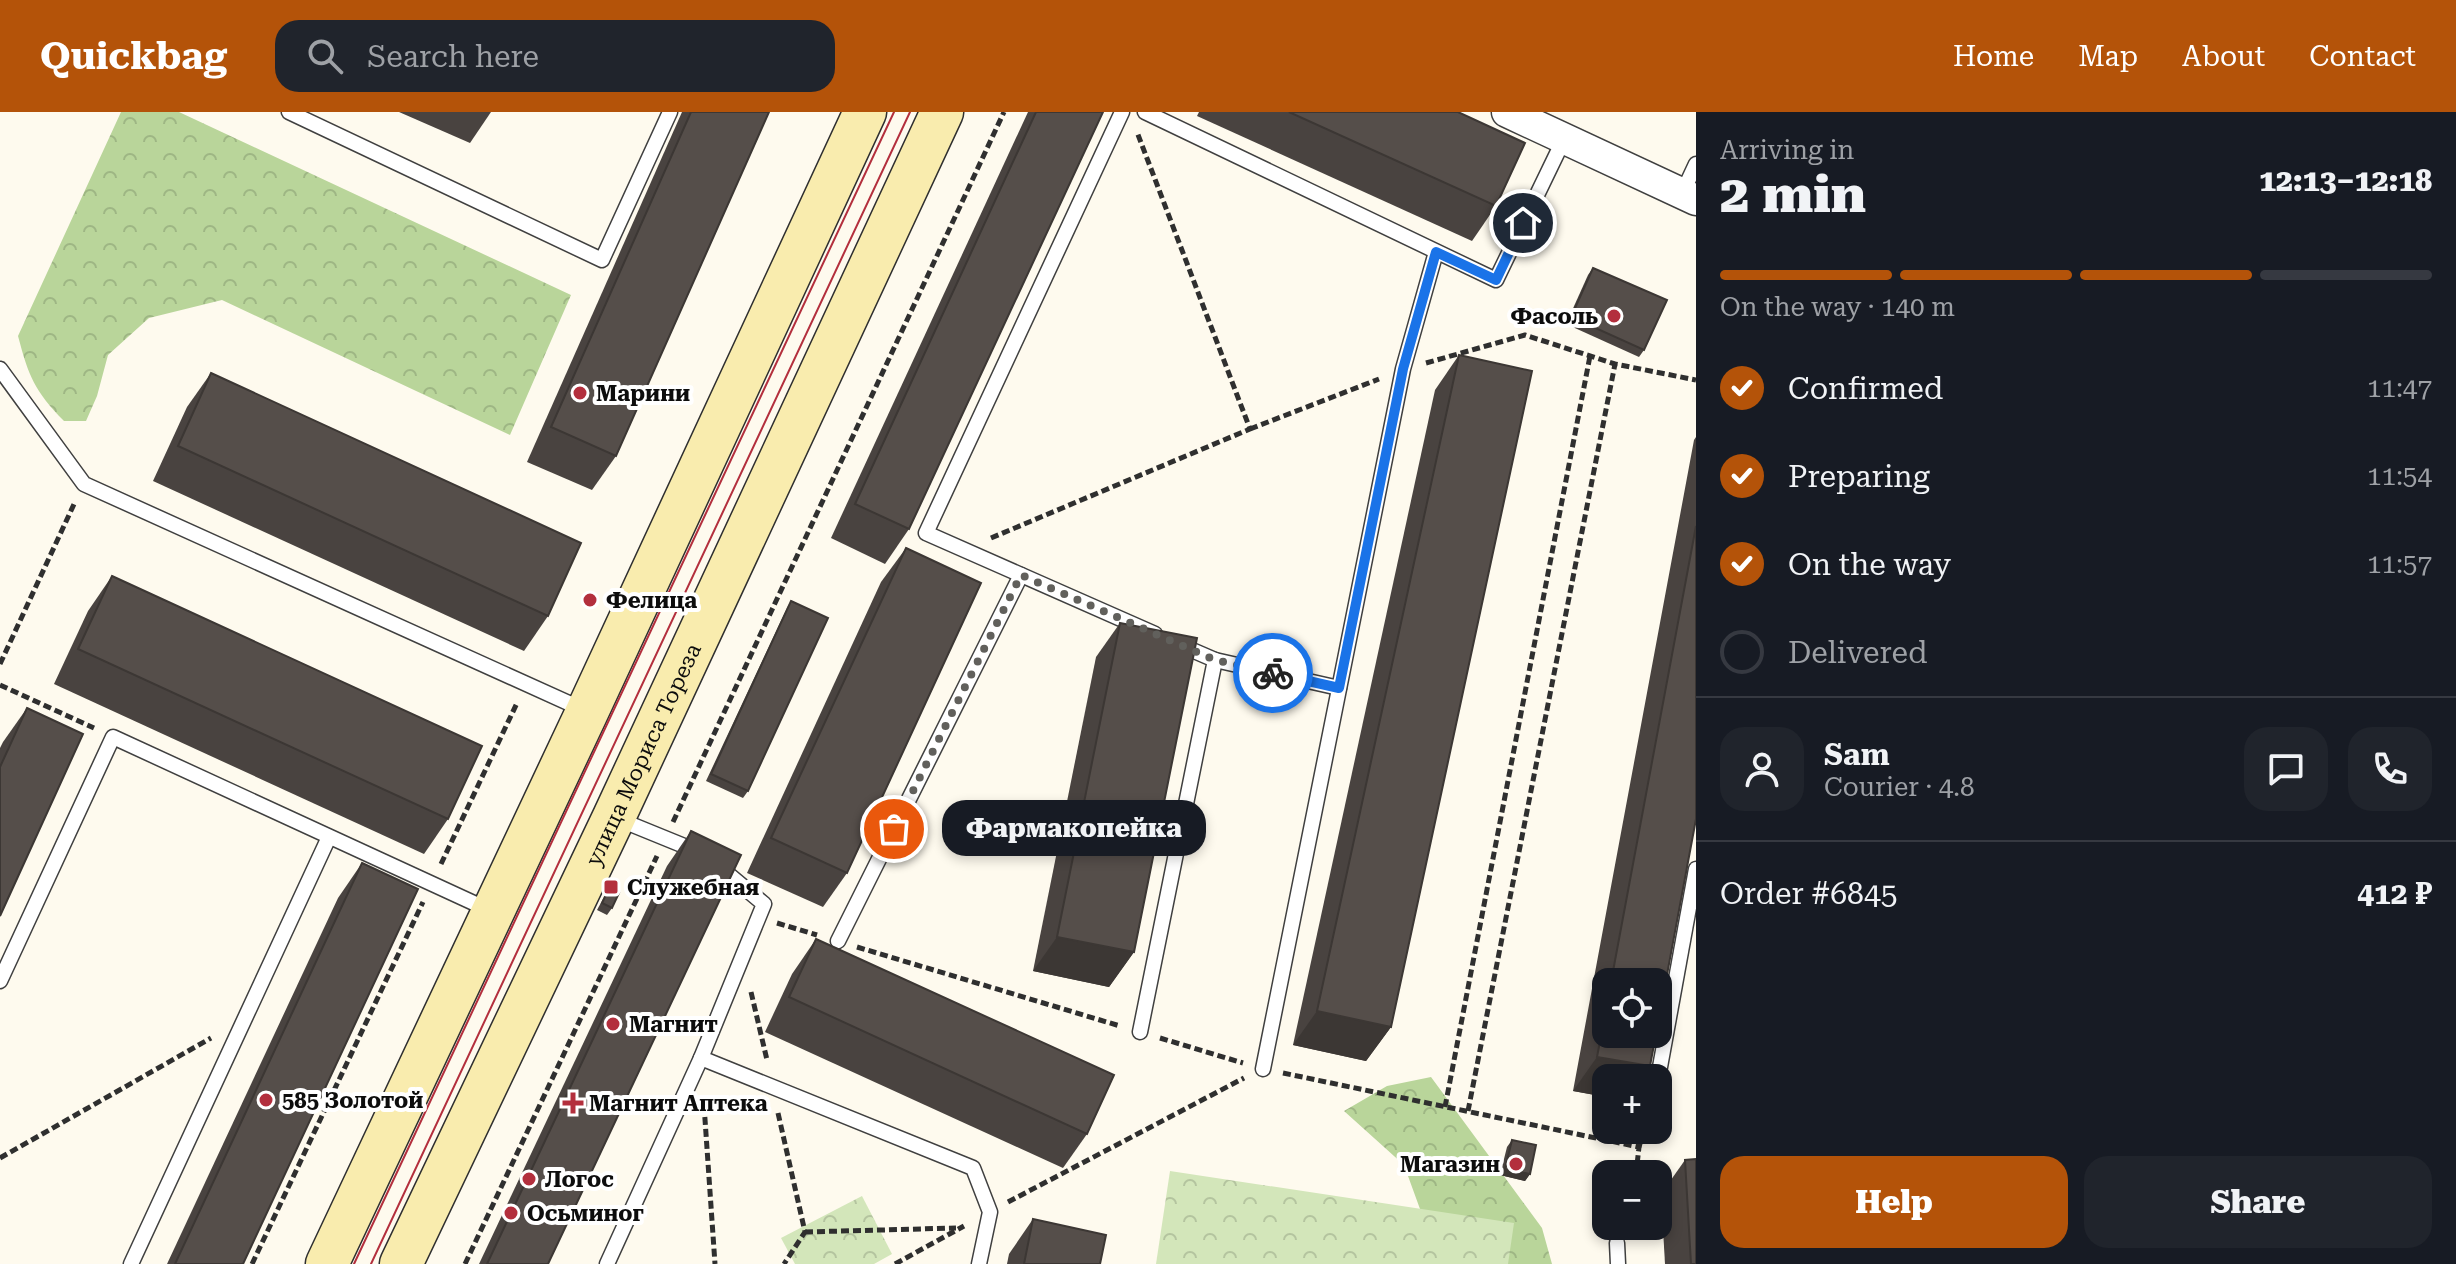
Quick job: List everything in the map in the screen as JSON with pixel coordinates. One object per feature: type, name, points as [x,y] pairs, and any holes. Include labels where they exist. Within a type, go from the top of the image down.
[{"type":"street","points":[[327,1264],[865,112]]},
{"type":"street","name":"улица Мориса Тореза","points":[[401,1264],[614,817],[942,112]]},
{"type":"street","points":[[1507,112],[1689,197]]},
{"type":"lane","points":[[289,112],[602,260],[670,112]]},
{"type":"lane","points":[[1122,112],[926,533],[1215,660],[1339,688]]},
{"type":"lane","points":[[1145,112],[1496,280],[1564,139]]},
{"type":"lane","points":[[1689,197],[1696,164]]},
{"type":"lane","points":[[1263,1069],[1403,369],[1436,252]]},
{"type":"lane","points":[[0,369],[84,484],[587,712]]},
{"type":"lane","points":[[838,941],[1021,575]]},
{"type":"lane","points":[[1140,1032],[1215,660]]},
{"type":"lane","points":[[0,981],[113,737],[493,912]]},
{"type":"lane","points":[[607,1264],[701,1058],[764,904],[704,854],[614,817]]},
{"type":"lane","points":[[131,1264],[329,837]]},
{"type":"lane","points":[[1661,1064],[1696,869]]},
{"type":"lane","points":[[701,1058],[973,1168],[990,1212],[979,1264]]},
{"type":"lane","points":[[1617,1243],[1618,1264]]},
{"type":"path","points":[[465,1264],[1004,112]]},
{"type":"path","points":[[1135,126],[1250,429]]},
{"type":"path","points":[[964,550],[1250,429],[1403,369],[1525,335],[1615,364],[1696,380]]},
{"type":"path","points":[[1445,1107],[1590,356]]},
{"type":"path","points":[[1468,1111],[1615,364]]},
{"type":"path","points":[[0,664],[84,484]]},
{"type":"path","points":[[252,1264],[526,684]]},
{"type":"path","points":[[0,685],[113,737]]},
{"type":"path","points":[[759,917],[1263,1069],[1639,1147]]},
{"type":"path","points":[[0,1158],[244,1019]]},
{"type":"path","points":[[701,1058],[715,1264]]},
{"type":"path","points":[[895,1264],[1263,1069]]},
{"type":"path","points":[[1638,1160],[1640,1144]]},
{"type":"path","points":[[805,1232],[960,1228]]},
{"type":"green space","points":[[121,112],[179,112],[571,295],[510,435],[222,300],[149,318],[108,355],[97,396],[86,421],[64,421],[34,382],[18,336]]},
{"type":"green space","points":[[1431,1077],[1542,1228],[1552,1264],[1440,1264],[1404,1165],[1344,1111],[1387,1086]]},
{"type":"green space","points":[[1170,1171],[1514,1223],[1508,1264],[1156,1264]]},
{"type":"green space","points":[[862,1196],[892,1254],[874,1264],[795,1264],[781,1238]]},
{"type":"building","points":[[691,112],[769,112],[616,456],[551,427]]},
{"type":"building","points":[[1036,112],[1103,112],[909,529],[855,504]]},
{"type":"building","points":[[1289,112],[1458,112],[1525,143],[1496,206]]},
{"type":"building","name":"Фасоль","points":[[1593,268],[1667,300],[1644,350],[1571,317]]},
{"type":"building","points":[[1459,355],[1532,371],[1391,1027],[1317,1011]]},
{"type":"building","points":[[211,373],[581,543],[548,616],[178,446]]},
{"type":"building","points":[[1696,526],[1696,819],[1668,968],[1614,968]]},
{"type":"building","points":[[906,548],[981,583],[847,873],[771,838]]},
{"type":"building","points":[[112,576],[482,746],[448,819],[78,649]]},
{"type":"building","points":[[791,601],[828,618],[748,791],[711,774]]},
{"type":"building","points":[[1120,623],[1197,638],[1134,952],[1057,937]]},
{"type":"building","points":[[27,708],[83,734],[0,916],[0,767]]},
{"type":"building","points":[[691,831],[741,855],[548,1264],[487,1264]]},
{"type":"building","points":[[362,863],[418,889],[243,1264],[175,1264]]},
{"type":"building","points":[[609,888],[619,893],[612,908],[602,903]]},
{"type":"building","points":[[816,939],[1114,1075],[1087,1134],[789,997]]},
{"type":"building","points":[[1599,1048],[1653,1048],[1650,1064],[1597,1057]]},
{"type":"building","name":"Магазин","points":[[1512,1140],[1536,1145],[1530,1174],[1505,1169]]},
{"type":"building","points":[[1696,1159],[1696,1264],[1691,1264],[1685,1160]]},
{"type":"building","points":[[1033,1219],[1106,1235],[1100,1264],[1024,1264]]},
{"type":"tram line","points":[[354,1264],[894,112]]},
{"type":"tram line","points":[[371,1264],[910,112]]},
{"type":"way so far","points":[[894,829],[1021,575],[1215,660],[1273,673]]},
{"type":"place","name":"Фасоль","points":[[1614,316]]},
{"type":"place","name":"Марини","points":[[580,393]]},
{"type":"place","name":"Фелица","points":[[590,600]]},
{"type":"place","name":"Фармакопейка","points":[[894,829]]},
{"type":"place","name":"Служебная","points":[[611,887]]},
{"type":"place","name":"Магнит","points":[[613,1024]]},
{"type":"place","name":"585 Золотой","points":[[266,1100]]},
{"type":"place","name":"Магнит Аптека","points":[[573,1103]]},
{"type":"place","name":"Магазин","points":[[1516,1164]]},
{"type":"place","name":"Логос","points":[[529,1179]]},
{"type":"place","name":"Осьминог","points":[[511,1213]]},
{"type":"route","points":[[1273,673],[1339,688],[1403,369],[1436,252],[1496,280],[1523,223]]}]
